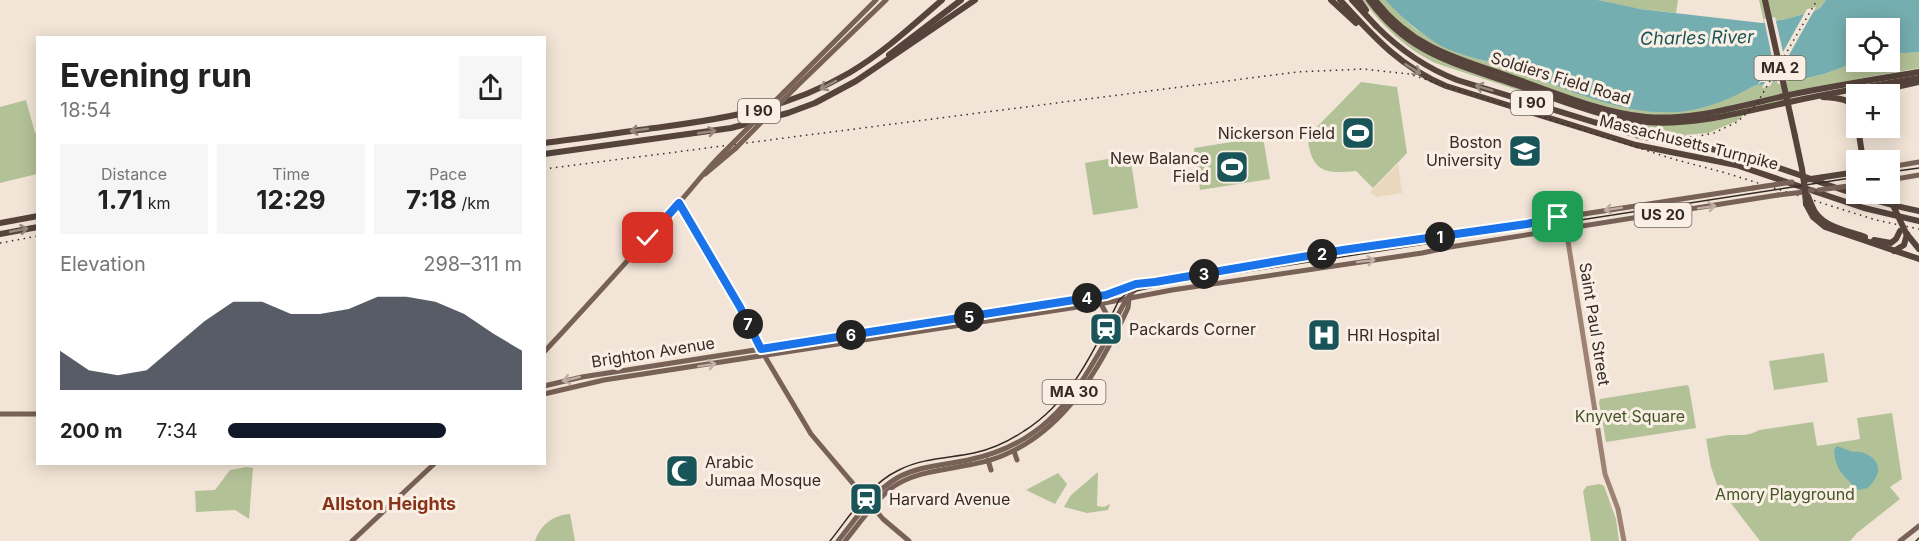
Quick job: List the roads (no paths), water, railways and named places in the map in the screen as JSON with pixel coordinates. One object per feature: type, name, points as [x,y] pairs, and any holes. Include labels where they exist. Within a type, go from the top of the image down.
[{"type":"highway","points":[[892,44],[904,29],[936,0]]},
{"type":"highway","name":"I 90","points":[[546,143],[719,119],[776,106],[843,77],[892,44],[942,0]]},
{"type":"highway","points":[[837,92],[960,0]]},
{"type":"highway","name":"I 90","points":[[546,154],[746,125],[788,113],[837,92],[879,67],[975,0]]},
{"type":"highway","points":[[1330,0],[1369,32]]},
{"type":"highway","name":"Massachusetts Turnpike","points":[[1340,0],[1384,47],[1407,66],[1446,86],[1636,145],[1749,168],[1876,212],[1919,221]]},
{"type":"highway","name":"Massachusetts Turnpike","points":[[1352,0],[1376,26],[1412,57],[1457,80],[1640,136],[1745,157],[1870,199],[1919,210]]},
{"type":"highway","points":[[1359,0],[1376,26]]},
{"type":"highway","name":"Soldiers Field Road","points":[[1369,0],[1399,33],[1436,56],[1615,117],[1644,122],[1688,122],[1814,96],[1919,80]]},
{"type":"highway","name":"Soldiers Field Road","points":[[1375,0],[1386,14],[1405,31],[1440,52],[1616,112],[1645,117],[1688,117],[1794,94],[1919,72]]},
{"type":"highway","name":"MA 2","points":[[1766,0],[1805,191]]},
{"type":"highway","points":[[1900,85],[1919,80]]},
{"type":"highway","points":[[1814,96],[1846,99]]},
{"type":"highway","name":"US 20","points":[[1804,180],[1846,174]]},
{"type":"highway","points":[[1805,191],[1812,216],[1824,227],[1919,260]]},
{"type":"highway","points":[[1892,204],[1904,231],[1918,248]]},
{"type":"highway","points":[[1809,205],[1816,215],[1827,223],[1887,244],[1893,242],[1904,231]]},
{"type":"highway","points":[[0,223],[36,216]]},
{"type":"highway","points":[[0,234],[36,227]]},
{"type":"highway","points":[[1893,251],[1904,245],[1904,231]]},
{"type":"main road","points":[[546,350],[703,176],[707,168],[876,0]]},
{"type":"main road","points":[[703,176],[733,151],[886,0]]},
{"type":"main road","points":[[1900,165],[1919,162]]},
{"type":"main road","points":[[1900,179],[1919,176]]},
{"type":"main road","name":"US 20","points":[[1155,282],[1804,180]]},
{"type":"main road","name":"US 20","points":[[1129,298],[1778,195],[1846,186]]},
{"type":"main road","points":[[679,203],[811,434],[871,505],[894,530],[909,541]]},
{"type":"main road","name":"Saint Paul Street","points":[[1564,216],[1605,474],[1617,509],[1624,541]]},
{"type":"main road","name":"Brighton Avenue","points":[[546,386],[582,377],[1108,295],[1136,284],[1155,282]]},
{"type":"main road","name":"MA 30","points":[[838,541],[889,483],[908,473],[988,458],[1040,428],[1057,413],[1092,365],[1138,286],[1155,282]]},
{"type":"main road","points":[[1108,295],[1129,298]]},
{"type":"main road","name":"Brighton Avenue","points":[[546,394],[596,381],[1129,298]]},
{"type":"main road","name":"MA 30","points":[[845,541],[871,505],[902,481],[1014,451],[1050,427],[1093,374],[1116,334],[1129,298]]},
{"type":"main road","points":[[1101,303],[1107,315]]},
{"type":"main road","points":[[0,414],[36,414]]},
{"type":"main road","points":[[1014,451],[1017,460]]},
{"type":"main road","points":[[988,458],[991,470]]},
{"type":"main road","points":[[352,541],[433,465]]},
{"type":"main road","points":[[959,467],[961,476]]},
{"type":"main road","points":[[1900,541],[1919,526]]},
{"type":"water","name":"Charles River","points":[[1385,0],[1598,0],[1640,9],[1762,23],[1815,11],[1826,0],[1919,0],[1919,52],[1900,53],[1900,18],[1846,18],[1846,66],[1803,79],[1788,78],[1756,85],[1728,99],[1698,109],[1656,112],[1612,105],[1507,67],[1448,49],[1405,19]]},
{"type":"water","points":[[1837,446],[1866,454],[1876,462],[1877,475],[1868,488],[1858,490],[1842,473],[1835,459],[1834,450]]},
{"type":"tram line","points":[[1900,171],[1919,168]]},
{"type":"tram line","points":[[830,541],[869,492],[888,476],[917,463],[974,453],[994,447],[1018,435],[1041,419],[1069,389],[1091,354],[1119,300],[1127,293],[1167,284],[1846,179]]},
{"type":"tram line","points":[[1916,541],[1919,538]]},
{"type":"railway","points":[[1497,94],[1561,113],[1672,136],[1695,137],[1714,133],[1737,122],[1756,105],[1817,0]]},
{"type":"railway","points":[[546,169],[1297,72],[1363,69],[1409,74],[1673,159],[1726,173],[1876,220],[1919,229]]},
{"type":"railway","points":[[0,243],[36,236]]},
{"type":"place","name":"Nickerson Field","points":[[1358,133]]},
{"type":"place","name":"Boston University","points":[[1525,151]]},
{"type":"place","name":"New Balance Field","points":[[1232,167]]},
{"type":"place","name":"Packards Corner","points":[[1106,329]]},
{"type":"place","name":"HRI Hospital","points":[[1324,335]]},
{"type":"place","name":"Arabic Jumaa Mosque","points":[[682,471]]},
{"type":"place","name":"Harvard Avenue","points":[[866,499]]},
{"type":"district","name":"Allston Heights","points":[[389,504]]},
{"type":"park label","name":"Knyvet Square","points":[[1630,416]]},
{"type":"park label","name":"Amory Playground","points":[[1785,494]]}]
